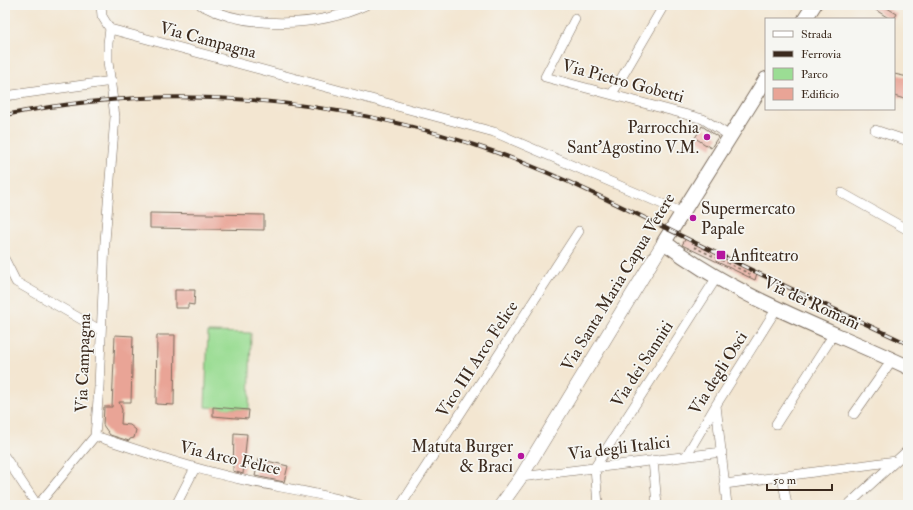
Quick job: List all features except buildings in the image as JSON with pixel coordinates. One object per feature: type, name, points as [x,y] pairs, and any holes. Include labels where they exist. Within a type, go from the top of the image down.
[{"type":"main road","points":[[806,18],[814,5]]},
{"type":"main road","name":"Via Santa Maria Capua Vetere","points":[[501,505],[521,477],[681,212],[765,81]]},
{"type":"main road","name":"Via dei Romani","points":[[664,242],[717,277],[777,308],[908,367]]},
{"type":"street","points":[[101,5],[102,16],[110,29]]},
{"type":"street","points":[[201,5],[240,19],[296,23],[348,13],[366,5]]},
{"type":"street","points":[[612,94],[664,5]]},
{"type":"street","name":"Via Pietro Gobetti","points":[[575,19],[545,77],[703,119],[730,136]]},
{"type":"street","name":"Via Campagna","points":[[95,436],[99,387],[100,330],[105,241],[115,118],[108,43],[110,29],[494,132],[681,212]]},
{"type":"street","points":[[5,96],[112,81]]},
{"type":"street","points":[[875,130],[908,141]]},
{"type":"street","points":[[842,193],[908,230]]},
{"type":"street","name":"Vico III Arco Felice","points":[[401,505],[579,231]]},
{"type":"street","points":[[5,260],[16,282],[100,330]]},
{"type":"street","name":"Via dei Sanniti","points":[[595,467],[717,277]]},
{"type":"street","name":"Via degli Osci","points":[[686,456],[777,308]]},
{"type":"street","points":[[776,424],[834,334]]},
{"type":"street","points":[[854,414],[892,360]]},
{"type":"street","points":[[716,405],[727,505]]},
{"type":"street","points":[[5,457],[37,505],[95,436]]},
{"type":"street","name":"Via Arco Felice","points":[[95,436],[195,468],[360,505]]},
{"type":"street","points":[[848,505],[908,450]]},
{"type":"street","name":"Via degli Italici","points":[[521,477],[722,452]]},
{"type":"street","points":[[653,460],[657,505]]},
{"type":"street","points":[[725,484],[896,461]]},
{"type":"street","points":[[595,467],[598,505]]},
{"type":"street","points":[[176,505],[195,468]]},
{"type":"street","points":[[782,476],[786,505]]},
{"type":"path","points":[[694,247],[752,275]]},
{"type":"green space","points":[[208,332],[251,333],[249,410],[205,407]]},
{"type":"railway","points":[[5,115],[66,105],[128,99],[190,97],[253,100],[315,107],[376,118],[436,133],[495,152],[573,184],[908,344]]},
{"type":"place","name":"Parrocchia Sant'Agostino V.M.","points":[[707,137]]},
{"type":"place","name":"Supermercato Papale","points":[[693,218]]},
{"type":"place","name":"Anfiteatro","points":[[721,255]]},
{"type":"place","name":"Matuta Burger & Braci","points":[[521,456]]}]
